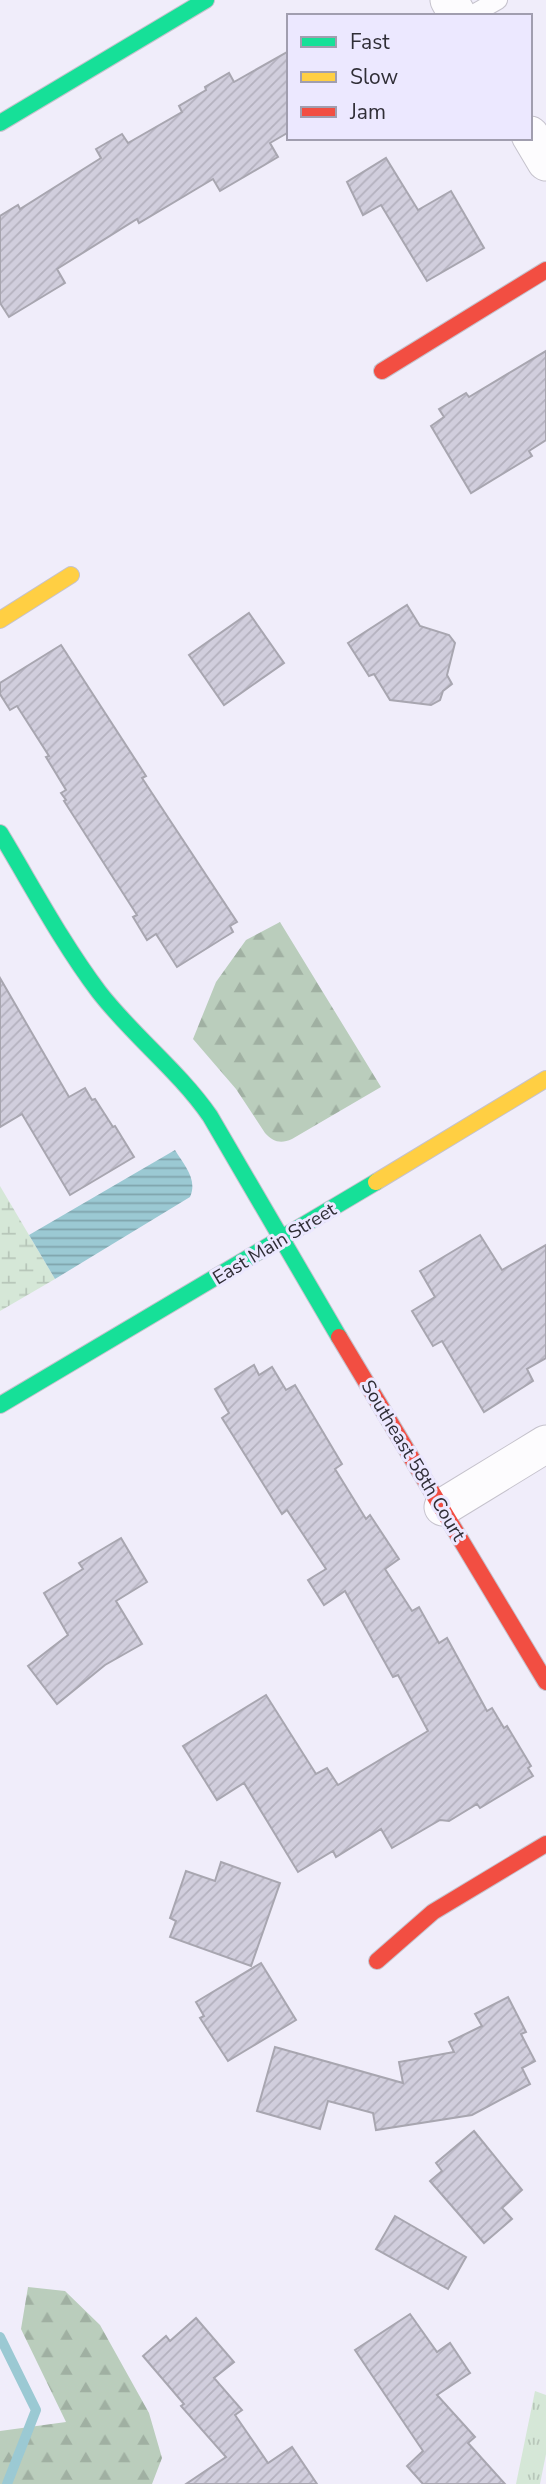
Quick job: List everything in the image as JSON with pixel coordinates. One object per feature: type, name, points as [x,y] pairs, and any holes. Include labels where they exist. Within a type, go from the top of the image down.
[{"type":"street","points":[[0,123],[206,0]]},
{"type":"street","points":[[532,138],[546,162]]},
{"type":"street","points":[[382,371],[546,270]]},
{"type":"street","points":[[0,620],[71,576]]},
{"type":"street","name":"Southeast 58th Court","points":[[0,833],[77,961],[100,993],[192,1090],[233,1153],[281,1240],[546,1682]]},
{"type":"street","name":"East Main Street","points":[[0,1405],[281,1240],[546,1079]]},
{"type":"street","points":[[443,1507],[546,1444]]},
{"type":"street","points":[[377,1961],[433,1912],[546,1844]]},
{"type":"lane","points":[[474,14],[498,0]]},
{"type":"green space","points":[[280,922],[381,1087],[292,1139],[281,1142],[265,1133],[236,1089],[193,1039],[216,982],[246,940]]},
{"type":"green space","points":[[0,1186],[55,1279],[0,1311]]},
{"type":"green space","points":[[28,2287],[65,2291],[100,2325],[149,2413],[162,2458],[152,2484],[0,2484],[0,2431],[66,2422],[21,2329]]},
{"type":"green space","points":[[535,2391],[546,2395],[546,2454],[540,2484],[516,2484]]},
{"type":"water","points":[[175,1150],[191,1178],[190,1197],[55,1279],[29,1235]]},
{"type":"building","points":[[287,52],[287,133],[270,143],[278,157],[220,191],[213,179],[139,223],[137,219],[57,269],[65,283],[9,317],[0,303],[0,216],[18,205],[20,209],[101,158],[96,149],[122,134],[128,143],[182,112],[179,106],[229,73],[234,82]]},
{"type":"building","points":[[386,158],[418,210],[451,191],[484,248],[427,281],[381,205],[363,215],[347,182]]},
{"type":"building","points":[[546,351],[546,440],[529,451],[532,456],[471,493],[431,426],[444,417],[439,409],[466,393],[469,397]]},
{"type":"building","points":[[407,605],[420,626],[449,635],[455,643],[447,675],[452,684],[443,691],[440,700],[431,705],[390,700],[374,674],[369,676],[348,643]]},
{"type":"building","points":[[249,613],[284,663],[224,705],[189,655]]},
{"type":"building","points":[[61,645],[146,776],[142,778],[237,922],[230,926],[233,932],[177,967],[156,934],[147,940],[133,917],[137,915],[64,801],[66,800],[61,793],[66,790],[46,757],[49,756],[17,706],[10,710],[0,694],[0,683]]},
{"type":"building","points":[[0,978],[69,1097],[85,1088],[113,1127],[115,1126],[134,1157],[70,1195],[22,1114],[0,1127]]},
{"type":"building","points":[[480,1235],[502,1270],[546,1245],[546,1358],[527,1369],[533,1381],[484,1412],[442,1341],[433,1346],[412,1311],[435,1297],[420,1271]]},
{"type":"building","points":[[254,1365],[259,1375],[272,1367],[286,1390],[295,1385],[342,1464],[335,1469],[366,1519],[370,1515],[399,1559],[385,1569],[412,1611],[419,1607],[439,1643],[447,1638],[487,1711],[492,1708],[504,1728],[507,1726],[531,1766],[528,1768],[533,1776],[480,1808],[477,1804],[449,1821],[440,1820],[392,1848],[381,1829],[336,1857],[333,1851],[298,1872],[244,1783],[217,1800],[183,1746],[266,1695],[316,1774],[327,1768],[338,1785],[428,1731],[398,1675],[393,1677],[345,1591],[324,1605],[308,1580],[326,1569],[287,1510],[282,1514],[222,1418],[229,1413],[215,1389]]},
{"type":"building","points":[[121,1538],[147,1582],[116,1601],[142,1644],[105,1665],[57,1704],[28,1666],[68,1635],[44,1593],[83,1569],[79,1563]]},
{"type":"building","points":[[221,1862],[280,1883],[251,1966],[170,1937],[176,1921],[170,1918],[186,1871],[215,1881]]},
{"type":"building","points":[[261,1963],[296,2020],[228,2061],[200,2018],[204,2016],[196,2002]]},
{"type":"building","points":[[508,1997],[526,2032],[521,2034],[535,2061],[522,2068],[530,2084],[472,2115],[376,2130],[373,2113],[328,2101],[320,2129],[257,2111],[275,2047],[403,2083],[399,2062],[454,2052],[449,2042],[482,2026],[475,2014]]},
{"type":"building","points":[[474,2131],[522,2190],[502,2208],[512,2219],[484,2243],[430,2181],[442,2171],[436,2163]]},
{"type":"building","points":[[395,2216],[466,2257],[448,2289],[376,2249]]},
{"type":"building","points":[[410,2314],[437,2352],[450,2343],[470,2373],[437,2395],[475,2437],[468,2443],[505,2484],[423,2484],[407,2466],[423,2451],[355,2350]]},
{"type":"building","points":[[196,2318],[234,2362],[214,2378],[242,2410],[235,2415],[268,2463],[292,2447],[317,2484],[186,2484],[226,2457],[181,2406],[184,2404],[143,2356],[166,2336],[170,2341]]},
{"type":"waterway","points":[[0,2337],[36,2410],[7,2484]]},
{"type":"traffic: fast","points":[[0,123],[206,0]]},
{"type":"traffic: fast","points":[[0,833],[60,934],[99,992],[184,1083],[210,1116],[339,1337]]},
{"type":"traffic: fast","points":[[0,1405],[376,1182]]},
{"type":"traffic: slow","points":[[0,620],[71,575]]},
{"type":"traffic: slow","points":[[376,1182],[546,1079]]},
{"type":"traffic: jam","points":[[382,371],[546,270]]},
{"type":"traffic: jam","points":[[339,1337],[546,1682]]},
{"type":"traffic: jam","points":[[377,1961],[433,1912],[546,1844]]}]
